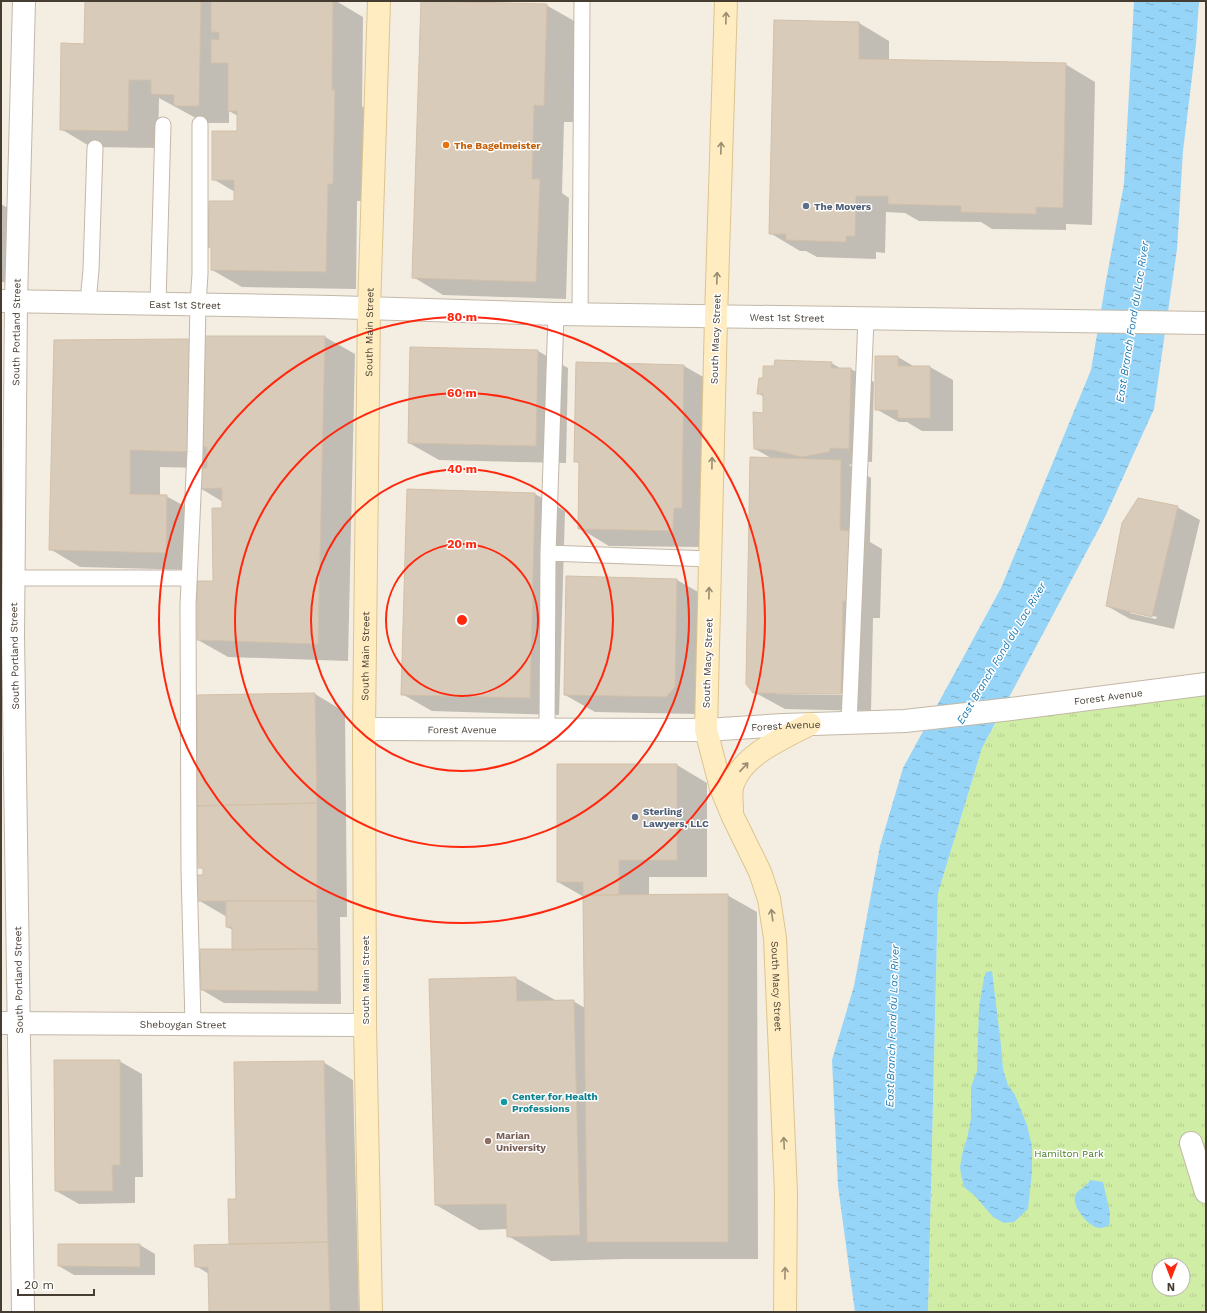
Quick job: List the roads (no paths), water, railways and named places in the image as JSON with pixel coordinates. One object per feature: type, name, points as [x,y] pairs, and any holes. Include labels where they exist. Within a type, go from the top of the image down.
[{"type":"main road","name":"South Main Street","points":[[371,1312],[365,1025],[364,730],[369,308],[379,1]]},
{"type":"main road","name":"South Macy Street","points":[[726,1],[716,317],[706,730],[720,788],[760,872],[769,899],[775,938],[786,1193],[785,1312]]},
{"type":"main road","points":[[733,816],[732,785],[738,774],[755,756],[767,747],[810,724]]},
{"type":"street","name":"South Portland Street","points":[[23,1312],[10,1023],[14,578],[8,301],[24,1]]},
{"type":"street","name":"East 1st Street","points":[[8,301],[369,308]]},
{"type":"street","name":"West 1st Street","points":[[369,308],[580,315],[1206,323]]},
{"type":"street","name":"Forest Avenue","points":[[364,730],[706,730],[810,724],[905,721],[1206,684]]},
{"type":"street","name":"Sheboygan Street","points":[[10,1023],[365,1025]]},
{"type":"street","points":[[1192,1143],[1206,1192]]},
{"type":"lane","points":[[580,315],[582,1]]},
{"type":"lane","points":[[193,1023],[189,862],[188,605],[195,452],[200,274],[200,124]]},
{"type":"lane","points":[[158,303],[163,125]]},
{"type":"lane","points":[[88,302],[91,270],[95,148]]},
{"type":"lane","points":[[547,730],[548,552],[556,314]]},
{"type":"lane","points":[[849,723],[866,319]]},
{"type":"lane","points":[[548,552],[710,559]]},
{"type":"lane","points":[[14,578],[189,578]]},
{"type":"water","name":"East Branch Fond du Lac River","points":[[1134,1],[1199,1],[1196,44],[1183,151],[1177,249],[1154,409],[1105,517],[982,748],[938,893],[928,1312],[855,1312],[838,1186],[832,1060],[854,986],[880,846],[903,768],[1001,588],[1091,370],[1124,184]]},
{"type":"water","points":[[992,971],[1003,1069],[1008,1085],[1015,1095],[1027,1125],[1032,1146],[1032,1172],[1028,1209],[1014,1222],[1004,1223],[993,1217],[975,1196],[964,1187],[960,1167],[971,1118],[971,1087],[977,1071],[979,1007],[986,972]]},
{"type":"water","points":[[1090,1180],[1103,1182],[1110,1213],[1109,1225],[1102,1228],[1091,1225],[1086,1221],[1076,1206],[1075,1196],[1077,1192]]},
{"type":"place","name":"The Bagelmeister","points":[[446,145]]},
{"type":"place","name":"The Movers","points":[[806,206]]},
{"type":"place","name":"Sterling Lawyers, LLC","points":[[635,817]]},
{"type":"place","name":"Center for Health Professions","points":[[504,1102]]},
{"type":"place","name":"Marian University","points":[[488,1141]]},
{"type":"park label","name":"Hamilton Park","points":[[1069,1153]]}]
